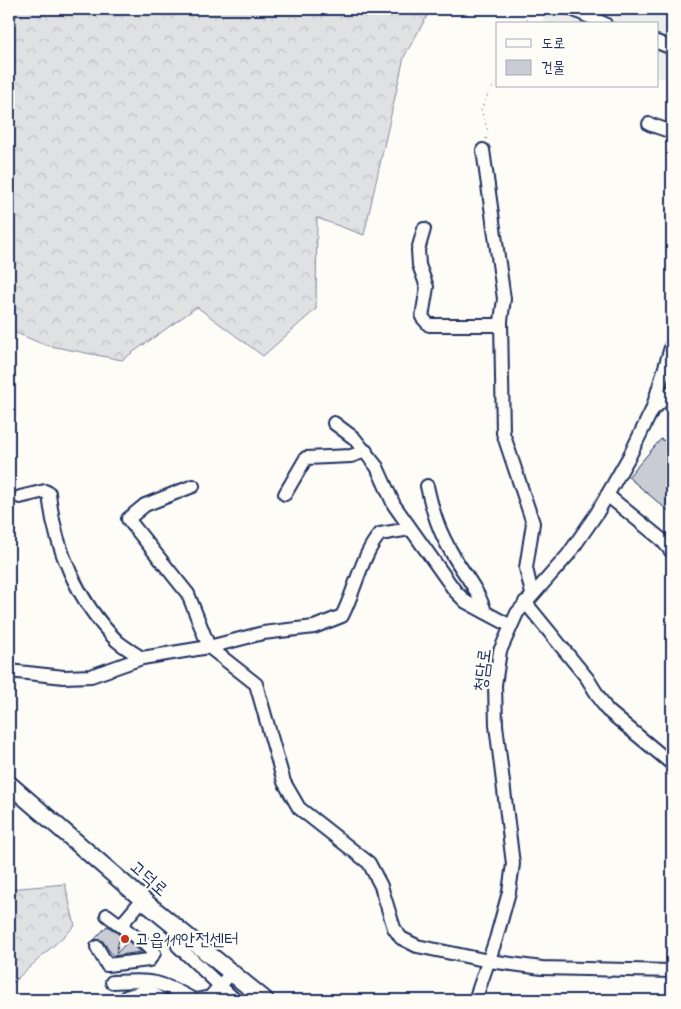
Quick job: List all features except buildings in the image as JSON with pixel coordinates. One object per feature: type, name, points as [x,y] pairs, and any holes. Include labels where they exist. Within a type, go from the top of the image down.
[{"type":"main road","name":"고덕로","points":[[9,784],[265,1000]]},
{"type":"street","points":[[572,9],[584,12],[602,22]]},
{"type":"street","points":[[658,42],[672,48]]},
{"type":"street","points":[[649,124],[672,132]]},
{"type":"street","points":[[483,150],[504,300],[501,326],[503,433],[533,523],[526,568],[529,598],[587,678],[607,710],[672,764]]},
{"type":"street","points":[[424,229],[418,250],[419,265],[427,287],[422,317],[429,325],[501,326]]},
{"type":"street","points":[[652,410],[672,344]]},
{"type":"street","name":"청담로","points":[[475,1000],[489,961],[509,892],[513,864],[496,725],[495,685],[500,651],[509,625],[529,598],[568,555],[630,455],[652,410],[672,392]]},
{"type":"street","points":[[334,423],[366,451],[377,467],[394,505],[455,591],[466,602],[509,625]]},
{"type":"street","points":[[285,494],[306,458],[350,456],[366,451]]},
{"type":"street","points":[[193,486],[145,505],[128,519],[188,594],[209,647],[256,684],[284,782],[298,808],[369,863],[381,886],[394,928],[401,938],[417,946],[489,961],[542,968],[672,971]]},
{"type":"street","points":[[427,486],[435,522],[452,554],[481,596],[485,612]]},
{"type":"street","points":[[20,497],[45,490],[49,493],[52,520],[67,566],[79,591],[118,641],[142,658]]},
{"type":"street","points":[[607,494],[661,540],[672,552]]},
{"type":"street","points":[[9,671],[64,678],[91,676],[142,658],[209,647],[263,632],[314,627],[342,616],[353,596],[369,550],[376,538],[380,534],[410,529]]},
{"type":"street","points":[[121,926],[143,899]]},
{"type":"street","points":[[97,947],[107,965],[148,960],[154,953],[107,915]]},
{"type":"street","points":[[173,924],[178,946],[219,987],[235,1000]]},
{"type":"street","points":[[112,982],[150,980],[166,984],[195,1000],[210,997],[231,972]]},
{"type":"street","points":[[126,997],[141,992],[154,993],[161,1000]]},
{"type":"path","points":[[525,22],[535,9]]},
{"type":"path","points":[[483,150],[488,131],[481,110],[482,104],[496,83]]},
{"type":"shaded area","points":[[546,9],[672,9],[672,79],[658,78],[658,22],[543,22]]},
{"type":"green space","points":[[9,9],[431,9],[404,57],[364,235],[317,218],[316,309],[263,356],[197,307],[122,360],[45,345],[9,330]]},
{"type":"green space","points":[[65,884],[75,926],[9,986],[9,889]]},
{"type":"place","name":"고읍119안전센터","points":[[125,939]]}]
